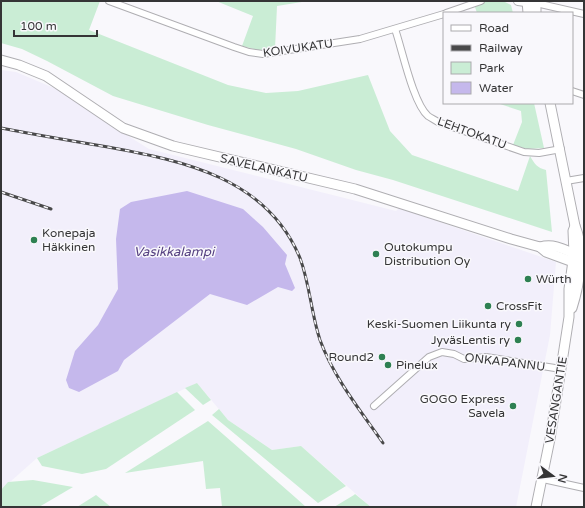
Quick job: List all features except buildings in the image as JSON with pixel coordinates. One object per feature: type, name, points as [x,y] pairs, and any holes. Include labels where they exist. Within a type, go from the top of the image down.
[{"type":"main road","points":[[528,12],[530,2]]},
{"type":"main road","points":[[530,2],[535,12]]},
{"type":"main road","name":"SAVELANKATU","points":[[1,60],[46,76],[112,121],[148,138],[173,146],[355,189],[511,239],[540,247],[548,245],[556,246],[580,260]]},
{"type":"main road","name":"VESANGANTIE","points":[[536,507],[543,479],[569,316],[569,288],[580,260],[573,231],[575,226],[550,104]]},
{"type":"street","name":"KOIVUKATU","points":[[109,1],[249,52],[263,54],[360,39],[443,14]]},
{"type":"street","name":"KOIVUKATU","points":[[448,12],[481,1]]},
{"type":"street","points":[[530,2],[584,14]]},
{"type":"street","name":"LEHTOKATU","points":[[396,29],[414,91],[420,106],[428,116],[438,122],[524,152],[539,153],[560,149]]},
{"type":"street","points":[[573,91],[584,95]]},
{"type":"street","points":[[566,181],[584,178]]},
{"type":"street","name":"ONKAPANNU","points":[[374,406],[429,357],[442,352],[454,354],[464,359],[486,357],[561,369]]},
{"type":"street","points":[[543,479],[584,488]]},
{"type":"shaded area","points":[[1,70],[16,72],[61,91],[90,112],[149,149],[396,211],[399,208],[556,262],[550,335],[516,507],[371,507],[301,446],[272,450],[228,420],[197,383],[37,458],[1,490]]},
{"type":"green space","points":[[1,1],[100,1],[89,30],[228,85],[266,93],[298,91],[368,75],[390,131],[412,155],[518,191],[530,156],[536,165],[546,170],[552,232],[393,180],[356,170],[296,149],[208,125],[113,96],[22,49],[1,43]]},
{"type":"green space","points":[[216,1],[308,1],[277,6],[275,49],[258,50],[242,46],[253,16]]},
{"type":"green space","points":[[485,1],[503,1],[511,5],[513,12],[477,12],[475,7]]},
{"type":"green space","points":[[500,104],[534,104],[544,148],[527,149],[513,145],[522,122],[521,111]]},
{"type":"green space","points":[[197,383],[211,400],[203,405],[185,388]]},
{"type":"green space","points":[[177,392],[195,410],[106,469],[82,474],[42,466],[37,458]]},
{"type":"green space","points":[[219,409],[228,420],[272,450],[301,446],[346,486],[318,503],[212,415]]},
{"type":"green space","points":[[208,421],[306,507],[222,507],[220,488],[206,489],[203,461],[125,473]]},
{"type":"green space","points":[[33,480],[73,487],[39,507],[1,507],[1,490],[8,482]]},
{"type":"green space","points":[[355,494],[371,507],[334,507],[354,495]]},
{"type":"green space","points":[[96,495],[111,507],[77,507]]},
{"type":"water","name":"Vasikkalampi","points":[[187,191],[243,209],[263,227],[287,255],[285,264],[295,288],[292,291],[278,287],[247,305],[210,294],[124,360],[118,371],[79,392],[69,388],[66,380],[75,351],[98,325],[118,289],[116,239],[120,209],[131,202]]},
{"type":"railway","points":[[1,128],[108,147],[165,159],[193,167],[220,178],[245,191],[267,209],[285,231],[300,258],[306,278],[314,320],[326,354],[340,381],[383,443]]},
{"type":"railway","points":[[1,192],[51,209]]},
{"type":"place","name":"Konepaja Häkkinen","points":[[34,240]]},
{"type":"place","name":"Outokumpu Distribution Oy","points":[[376,254]]},
{"type":"place","name":"Würth","points":[[528,279]]},
{"type":"place","name":"CrossFit","points":[[488,306]]},
{"type":"place","name":"Keski-Suomen Liikunta ry","points":[[519,324]]},
{"type":"place","name":"JyväsLentis ry","points":[[518,340]]},
{"type":"place","name":"Round2","points":[[382,357]]},
{"type":"place","name":"Pinelux","points":[[388,365]]},
{"type":"place","name":"GOGO Express Savela","points":[[513,406]]}]
